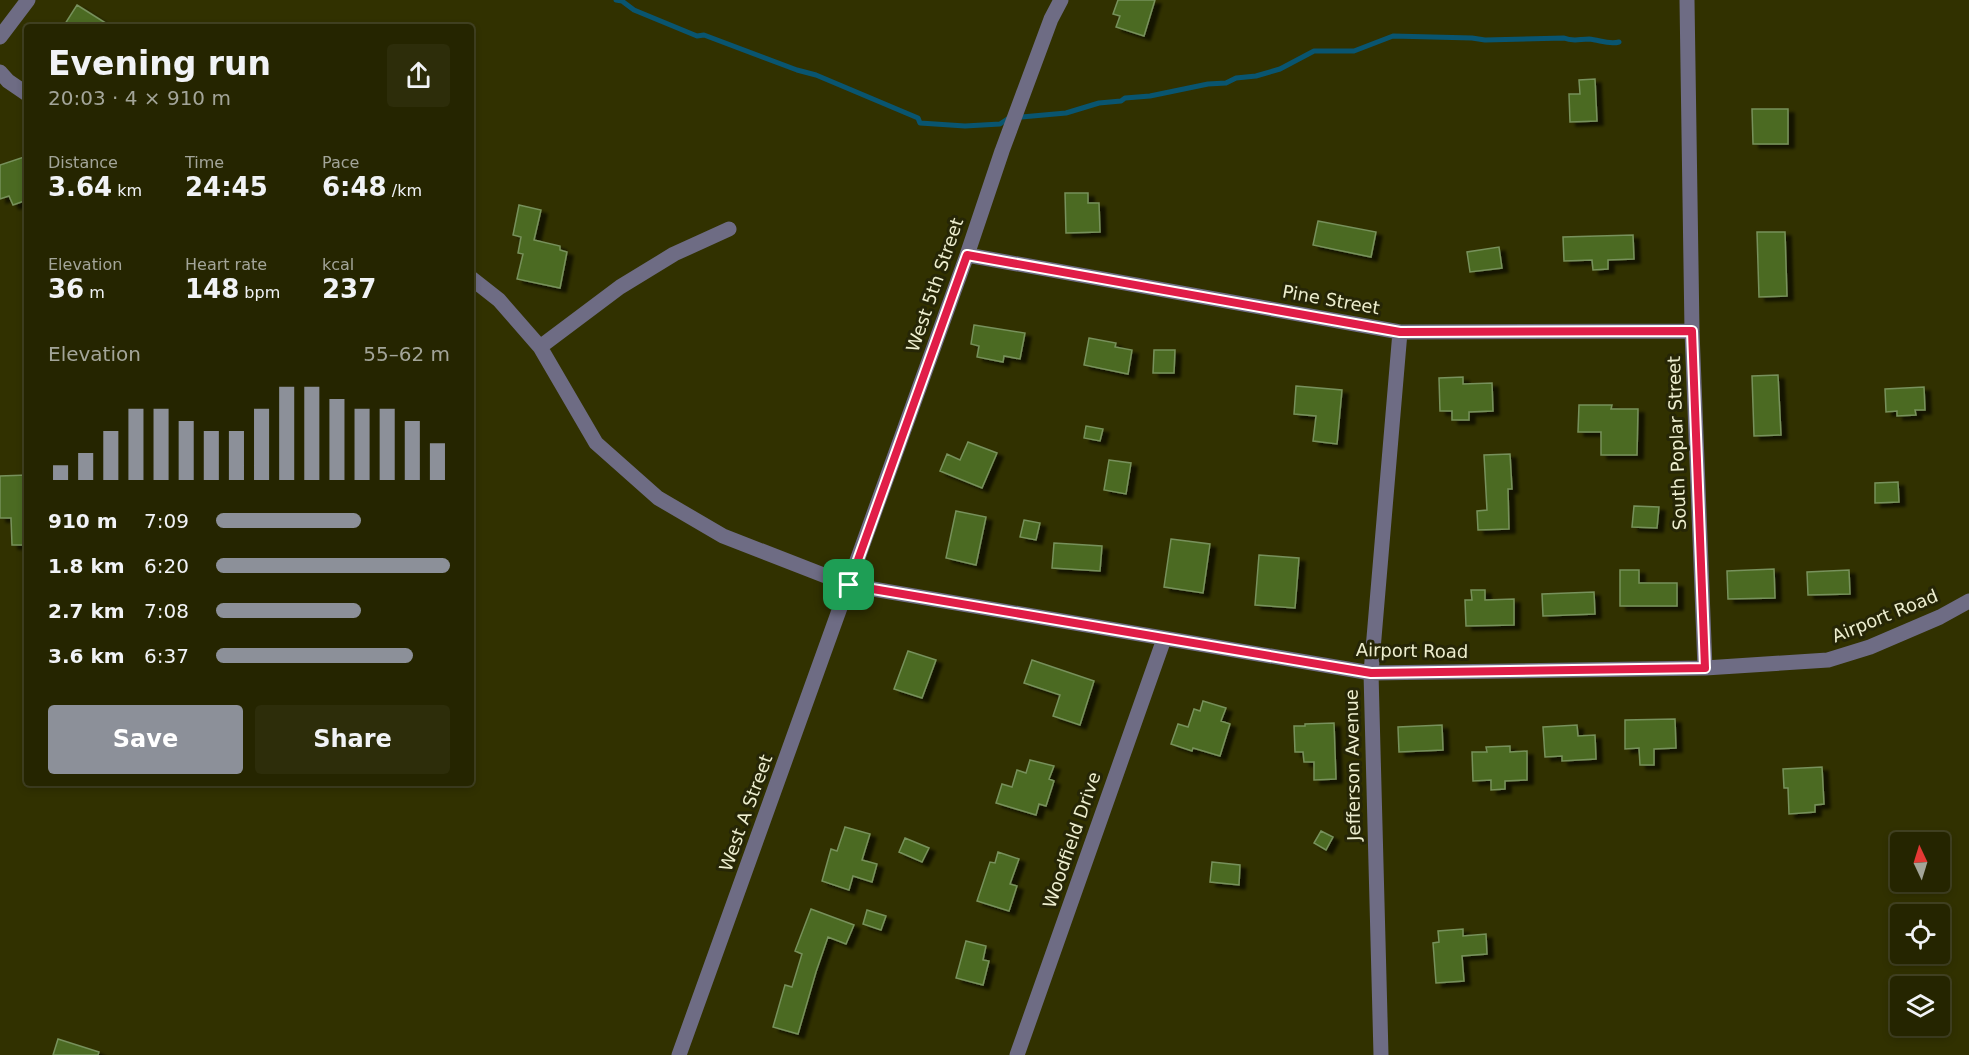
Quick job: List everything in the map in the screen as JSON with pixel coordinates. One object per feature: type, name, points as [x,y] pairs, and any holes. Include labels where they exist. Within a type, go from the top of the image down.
[{"type":"street","points":[[0,37],[28,0]]},
{"type":"street","name":"West 5th Street","points":[[849,585],[1002,151],[1051,19],[1061,0]]},
{"type":"street","name":"South Poplar Street","points":[[1687,0],[1692,331],[1705,668]]},
{"type":"street","points":[[0,72],[8,81],[24,92]]},
{"type":"street","points":[[540,347],[620,287],[675,254],[729,229]]},
{"type":"street","name":"Pine Street","points":[[967,255],[1400,332],[1692,331]]},
{"type":"street","name":"Airport Road","points":[[474,280],[499,300],[540,347],[596,443],[658,498],[723,536],[849,585],[1371,673],[1705,668],[1828,660],[1870,647],[1969,602]]},
{"type":"street","name":"Jefferson Avenue","points":[[1381,1055],[1371,673],[1400,332]]},
{"type":"street","name":"West A Street","points":[[680,1055],[849,585]]},
{"type":"street","name":"Woodfield Drive","points":[[1017,1055],[1164,639]]},
{"type":"building","points":[[1118,0],[1155,0],[1144,36],[1116,27],[1120,16],[1113,14]]},
{"type":"building","points":[[77,5],[107,24],[65,24]]},
{"type":"building","points":[[1595,79],[1597,121],[1570,122],[1569,94],[1580,94],[1579,80]]},
{"type":"building","points":[[1752,109],[1788,109],[1788,144],[1753,144]]},
{"type":"building","points":[[24,157],[24,201],[13,205],[9,196],[0,199],[0,165]]},
{"type":"building","points":[[1065,193],[1088,193],[1088,203],[1099,203],[1100,232],[1066,233]]},
{"type":"building","points":[[519,205],[541,210],[534,240],[560,246],[560,250],[567,252],[560,288],[517,279],[523,254],[518,253],[521,237],[513,235]]},
{"type":"building","points":[[1318,221],[1376,232],[1371,257],[1313,245]]},
{"type":"building","points":[[1757,232],[1785,232],[1787,296],[1759,297]]},
{"type":"building","points":[[1633,235],[1634,259],[1608,260],[1608,269],[1593,270],[1592,260],[1564,261],[1563,237]]},
{"type":"building","points":[[1499,247],[1502,268],[1470,272],[1467,252]]},
{"type":"building","points":[[974,325],[1025,333],[1020,359],[1004,356],[1003,362],[977,357],[979,346],[971,344]]},
{"type":"building","points":[[1089,338],[1116,343],[1115,347],[1132,350],[1128,374],[1084,365]]},
{"type":"building","points":[[1154,350],[1175,350],[1174,373],[1153,373]]},
{"type":"building","points":[[1778,375],[1781,435],[1754,436],[1752,376]]},
{"type":"building","points":[[1463,377],[1463,384],[1492,383],[1493,411],[1469,412],[1469,420],[1452,420],[1452,411],[1440,411],[1439,378]]},
{"type":"building","points":[[1296,386],[1342,390],[1337,444],[1313,441],[1316,416],[1294,414]]},
{"type":"building","points":[[1924,387],[1925,410],[1915,410],[1916,415],[1897,416],[1897,411],[1886,412],[1885,389]]},
{"type":"building","points":[[1579,405],[1612,405],[1611,409],[1638,409],[1637,455],[1601,455],[1601,432],[1578,432]]},
{"type":"building","points":[[1086,426],[1103,429],[1100,441],[1084,438]]},
{"type":"building","points":[[968,442],[997,453],[982,488],[940,471],[947,454],[960,460]]},
{"type":"building","points":[[1510,454],[1512,489],[1508,489],[1509,529],[1478,530],[1477,511],[1487,510],[1484,455]]},
{"type":"building","points":[[1109,460],[1131,463],[1126,494],[1104,490]]},
{"type":"building","points":[[24,475],[24,545],[12,545],[11,518],[0,518],[0,476]]},
{"type":"building","points":[[1898,482],[1899,502],[1875,503],[1875,483]]},
{"type":"building","points":[[1634,506],[1659,507],[1657,528],[1632,527]]},
{"type":"building","points":[[956,511],[986,517],[976,565],[946,558]]},
{"type":"building","points":[[1024,520],[1040,523],[1036,540],[1020,537]]},
{"type":"building","points":[[1171,539],[1210,544],[1203,593],[1164,587]]},
{"type":"building","points":[[1054,543],[1102,546],[1100,571],[1052,568]]},
{"type":"building","points":[[1259,555],[1299,558],[1295,608],[1255,605]]},
{"type":"building","points":[[1774,569],[1775,598],[1728,599],[1727,571]]},
{"type":"building","points":[[1620,570],[1639,570],[1639,583],[1677,583],[1677,606],[1620,606]]},
{"type":"building","points":[[1849,570],[1850,594],[1808,595],[1807,572]]},
{"type":"building","points":[[1471,590],[1485,590],[1485,600],[1514,599],[1514,625],[1466,626],[1465,600],[1472,600]]},
{"type":"building","points":[[1594,592],[1595,614],[1543,616],[1542,594]]},
{"type":"building","points":[[908,651],[936,660],[922,698],[894,689]]},
{"type":"building","points":[[1032,660],[1094,681],[1080,725],[1053,716],[1060,695],[1024,683]]},
{"type":"building","points":[[1203,701],[1226,708],[1221,721],[1230,724],[1220,756],[1193,748],[1192,751],[1171,744],[1178,724],[1188,727],[1194,709],[1200,711]]},
{"type":"building","points":[[1675,719],[1676,748],[1654,749],[1654,765],[1640,765],[1639,748],[1625,749],[1625,720]]},
{"type":"building","points":[[1334,723],[1336,779],[1314,780],[1314,762],[1304,762],[1303,752],[1295,752],[1294,726]]},
{"type":"building","points":[[1442,725],[1443,750],[1399,752],[1398,727]]},
{"type":"building","points":[[1577,725],[1578,736],[1595,735],[1596,759],[1562,761],[1562,756],[1545,757],[1543,727]]},
{"type":"building","points":[[1510,746],[1510,752],[1527,751],[1527,780],[1505,781],[1505,789],[1491,790],[1491,780],[1473,781],[1472,752],[1487,752],[1486,747]]},
{"type":"building","points":[[1030,760],[1054,766],[1049,779],[1054,781],[1046,806],[1039,804],[1036,815],[996,803],[1002,784],[1012,787],[1017,770],[1026,773]]},
{"type":"building","points":[[1822,767],[1824,804],[1815,805],[1815,812],[1789,814],[1788,788],[1784,788],[1783,769]]},
{"type":"building","points":[[845,827],[870,834],[862,860],[877,864],[872,882],[853,876],[849,890],[822,881],[831,849],[837,851]]},
{"type":"building","points":[[1321,831],[1333,837],[1326,850],[1314,843]]},
{"type":"building","points":[[905,838],[929,848],[922,862],[899,852]]},
{"type":"building","points":[[998,852],[1019,859],[1010,884],[1017,886],[1009,911],[977,901],[990,862],[995,863]]},
{"type":"building","points":[[1212,862],[1240,865],[1239,885],[1210,882]]},
{"type":"building","points":[[811,909],[854,925],[846,944],[828,937],[798,1034],[773,1027],[785,985],[792,987],[802,954],[795,951]]},
{"type":"building","points":[[867,910],[886,916],[881,930],[863,924]]},
{"type":"building","points":[[1463,929],[1463,936],[1486,934],[1487,954],[1462,956],[1464,981],[1436,983],[1433,943],[1439,942],[1438,931]]},
{"type":"building","points":[[966,941],[986,946],[983,960],[989,961],[983,985],[956,978]]},
{"type":"building","points":[[58,1039],[99,1052],[98,1055],[53,1055]]},
{"type":"waterway","points":[[616,0],[622,1],[634,10],[697,36],[704,35],[816,75],[918,118],[920,123],[965,126],[1000,124],[1009,118],[1066,113],[1099,103],[1121,101],[1125,98],[1226,83],[1236,78],[1256,76],[1280,69],[1314,51],[1354,51],[1393,36],[1485,40],[1564,38],[1619,42]]},
{"type":"route","points":[[967,255],[1400,332],[1692,331],[1705,668],[1371,673],[849,585],[967,255]]}]
